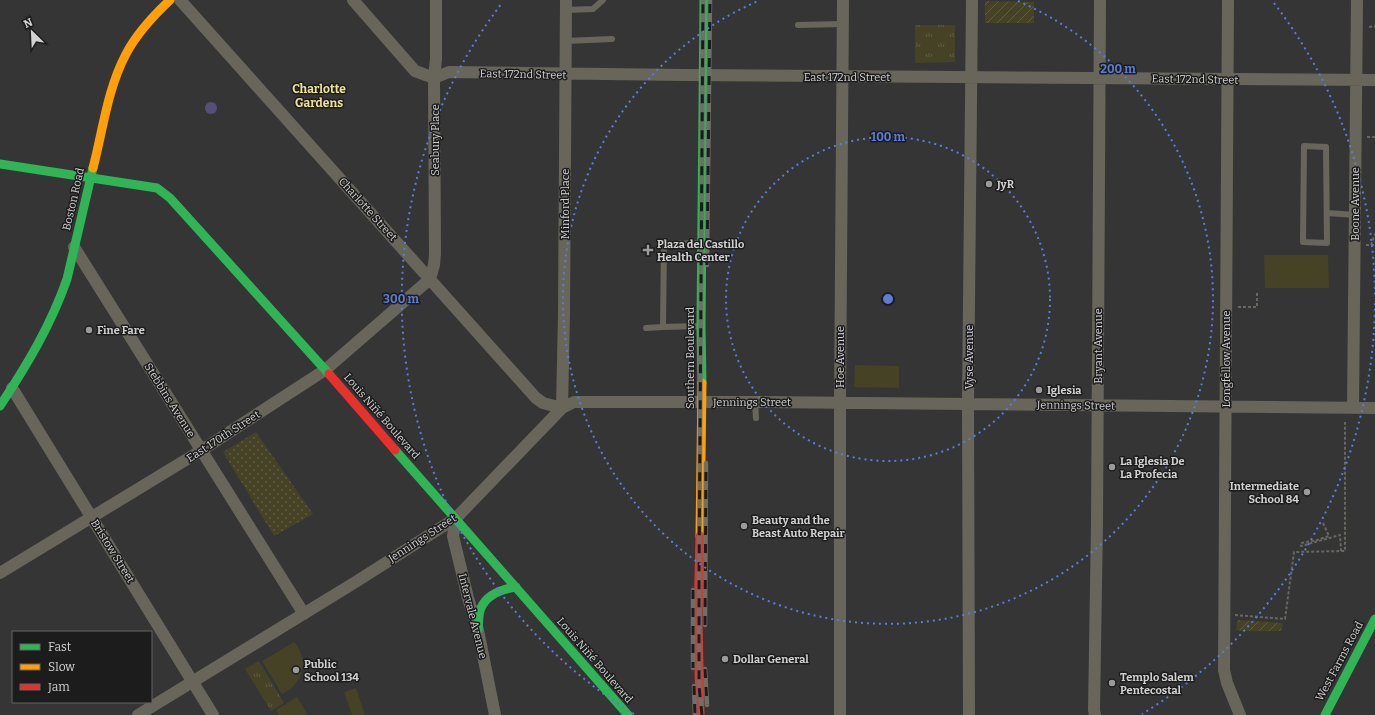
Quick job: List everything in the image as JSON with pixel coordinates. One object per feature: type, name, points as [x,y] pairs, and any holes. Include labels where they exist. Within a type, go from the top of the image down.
[{"type":"main road","name":"Boston Road","points":[[0,406],[43,339],[67,279],[116,74],[122,61],[141,30],[170,0]]},
{"type":"main road","name":"Southern Boulevard","points":[[700,715],[698,620],[704,0]]},
{"type":"main road","name":"Louis Niñé Boulevard","points":[[0,164],[91,176],[149,186],[157,188],[170,198],[325,370],[628,715]]},
{"type":"main road","points":[[478,630],[482,608],[490,597],[508,588],[516,587]]},
{"type":"main road","name":"West Farms Road","points":[[1325,715],[1375,619]]},
{"type":"street","name":"Charlotte Street","points":[[180,0],[536,398],[543,403],[562,408]]},
{"type":"street","points":[[353,0],[415,71],[434,78]]},
{"type":"street","name":"Seabury Place","points":[[430,279],[434,265],[434,78],[436,59],[436,0]]},
{"type":"street","name":"Hoe Avenue","points":[[840,715],[840,403],[843,0]]},
{"type":"street","name":"Vyse Avenue","points":[[969,715],[968,404],[972,0]]},
{"type":"street","name":"Bryant Avenue","points":[[1095,715],[1100,0]]},
{"type":"street","name":"Longfellow Avenue","points":[[1228,0],[1224,670],[1226,683],[1240,715]]},
{"type":"street","name":"Boone Avenue","points":[[1353,408],[1357,0]]},
{"type":"street","name":"Minford Place","points":[[562,408],[566,5]]},
{"type":"street","name":"East 172nd Street","points":[[434,78],[449,72],[704,76],[1375,80]]},
{"type":"street","name":"Stebbins Avenue","points":[[74,247],[304,614]]},
{"type":"street","name":"East 170th Street","points":[[0,573],[202,450],[325,370],[430,279]]},
{"type":"street","name":"Bristow Street","points":[[12,388],[213,715]]},
{"type":"street","name":"Jennings Street","points":[[138,715],[304,614],[456,518],[562,408],[574,402],[755,402],[1375,408]]},
{"type":"street","name":"Intervale Avenue","points":[[456,518],[453,536],[468,598],[478,630],[495,715]]},
{"type":"lane","points":[[566,5],[593,9],[602,0]]},
{"type":"lane","points":[[798,25],[843,24]]},
{"type":"lane","points":[[565,41],[612,40]]},
{"type":"lane","points":[[1304,146],[1326,147],[1327,213],[1327,243],[1303,242],[1304,146]]},
{"type":"lane","points":[[1327,213],[1355,215]]},
{"type":"lane","points":[[663,327],[664,244],[702,243]]},
{"type":"lane","points":[[646,328],[701,326]]},
{"type":"lane","points":[[755,402],[756,418]]},
{"type":"path","points":[[1369,27],[1375,26]]},
{"type":"path","points":[[1367,136],[1375,137]]},
{"type":"path","points":[[1371,245],[1375,234]]},
{"type":"path","points":[[1366,244],[1375,245]]},
{"type":"path","points":[[1238,307],[1257,307],[1257,292]]},
{"type":"path","points":[[1232,615],[1285,619],[1294,552],[1345,551],[1345,422]]},
{"type":"path","points":[[1323,523],[1329,536],[1301,543],[1301,546],[1340,535],[1341,551]]},
{"type":"green space","points":[[985,1],[1034,2],[1034,23],[985,23]]},
{"type":"green space","points":[[915,25],[955,25],[955,62],[915,63]]},
{"type":"green space","points":[[1264,255],[1328,255],[1329,288],[1265,288]]},
{"type":"green space","points":[[855,365],[899,366],[899,388],[854,387]]},
{"type":"green space","points":[[256,432],[313,514],[274,536],[223,452]]},
{"type":"green space","points":[[1238,620],[1283,623],[1281,631],[1242,631],[1236,630]]},
{"type":"green space","points":[[294,642],[302,656],[302,671],[295,684],[282,694],[262,661]]},
{"type":"green space","points":[[259,661],[284,703],[271,711],[245,669]]},
{"type":"green space","points":[[356,688],[365,715],[352,715],[344,692]]},
{"type":"green space","points":[[297,697],[308,715],[279,715],[276,710]]},
{"type":"water","points":[[209,102],[213,102],[217,108],[213,114],[209,114],[205,110],[205,106]]},
{"type":"railway","points":[[702,715],[699,686],[699,576],[703,0]]},
{"type":"railway","points":[[707,265],[710,0]]},
{"type":"railway","points":[[705,625],[706,463]]},
{"type":"railway","points":[[693,590],[693,668]]},
{"type":"railway","points":[[705,669],[707,705]]},
{"type":"railway","points":[[694,686],[695,715]]},
{"type":"traffic: fast","points":[[702,383],[701,326],[704,0]]},
{"type":"traffic: fast","points":[[0,164],[157,188],[170,198],[329,374]]},
{"type":"traffic: fast","points":[[0,406],[38,344],[61,296],[67,279],[93,168]]},
{"type":"traffic: fast","points":[[395,450],[628,715]]},
{"type":"traffic: fast","points":[[478,630],[480,610],[487,599],[496,593],[516,587]]},
{"type":"traffic: fast","points":[[1325,715],[1375,619]]},
{"type":"traffic: slow","points":[[93,168],[114,82],[126,54],[140,32],[170,0]]},
{"type":"traffic: slow","points":[[700,536],[702,383]]},
{"type":"traffic: jam","points":[[329,374],[395,450]]},
{"type":"traffic: jam","points":[[700,536],[698,620],[700,715]]},
{"type":"place","name":"JyR","points":[[989,184]]},
{"type":"place","name":"Plaza del Castillo Health Center","points":[[648,250]]},
{"type":"place","name":"Fine Fare","points":[[89,330]]},
{"type":"place","name":"Iglesia","points":[[1039,390]]},
{"type":"place","name":"La Iglesia De La Profecia","points":[[1112,467]]},
{"type":"place","name":"Intermediate School 84","points":[[1307,492]]},
{"type":"place","name":"Beauty and the Beast Auto Repair","points":[[744,526]]},
{"type":"place","name":"Dollar General","points":[[725,659]]},
{"type":"place","name":"Public School 134","points":[[296,670]]},
{"type":"place","name":"Templo Salem Pentecostal","points":[[1112,683]]},
{"type":"district","name":"Charlotte Gardens","points":[[319,96]]}]
